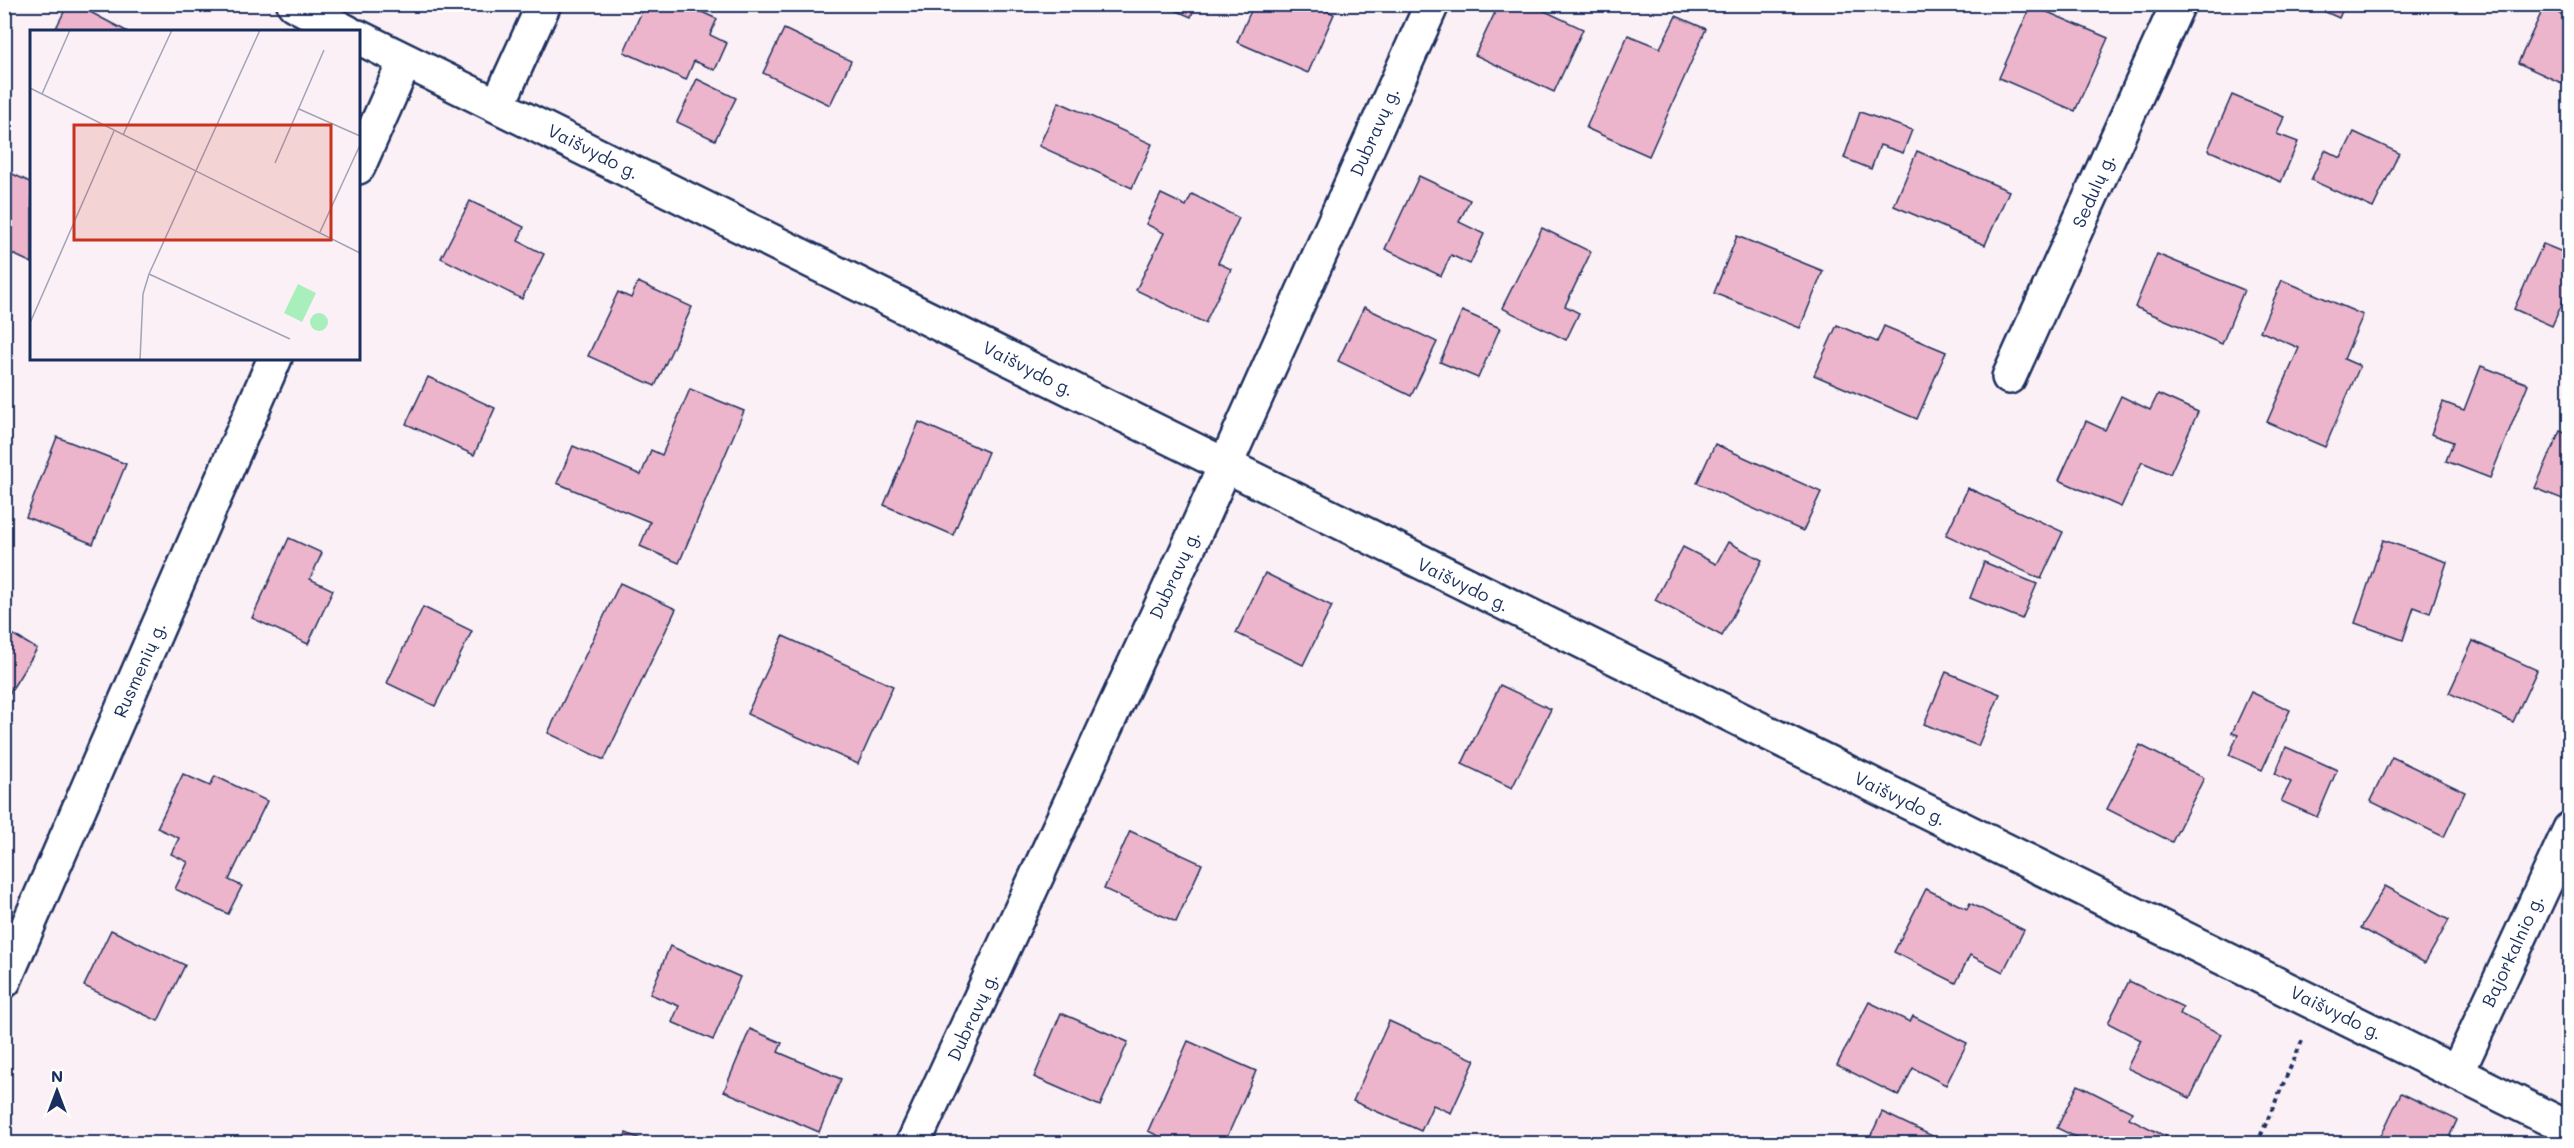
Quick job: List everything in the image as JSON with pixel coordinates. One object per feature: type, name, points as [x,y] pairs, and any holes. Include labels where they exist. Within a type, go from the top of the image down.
[{"type":"street","points":[[294,4],[343,30]]},
{"type":"street","points":[[498,105],[544,4]]},
{"type":"street","name":"Dubravų g.","points":[[913,1143],[1224,467],[1432,4]]},
{"type":"street","name":"Sedulų g.","points":[[2009,377],[2178,4]]},
{"type":"street","name":"Vaišvydo g.","points":[[360,38],[1224,467],[2570,1130]]},
{"type":"street","points":[[360,162],[405,61]]},
{"type":"street","name":"Rusmenių g.","points":[[4,981],[274,360]]},
{"type":"street","name":"Bajorkalnio g.","points":[[2457,1073],[2570,829]]},
{"type":"path","points":[[2257,1143],[2317,1005]]},
{"type":"building","points":[[68,4],[75,4],[124,30],[55,30]]},
{"type":"building","points":[[645,4],[684,4],[717,19],[710,35],[727,43],[715,70],[694,61],[686,80],[624,52]]},
{"type":"building","points":[[1161,4],[1196,4],[1191,17]]},
{"type":"building","points":[[1254,4],[1313,4],[1334,14],[1308,73],[1237,42]]},
{"type":"building","points":[[1499,4],[1530,4],[1583,29],[1554,92],[1475,55]]},
{"type":"building","points":[[2308,4],[2345,4],[2339,18]]},
{"type":"building","points":[[2031,5],[2108,38],[2075,111],[1999,78]]},
{"type":"building","points":[[2544,7],[2570,18],[2570,87],[2518,63]]},
{"type":"building","points":[[1676,16],[1706,29],[1649,156],[1586,128],[1628,35],[1660,48]]},
{"type":"building","points":[[784,29],[851,61],[830,105],[763,73]]},
{"type":"building","points":[[697,79],[736,98],[715,140],[677,122]]},
{"type":"building","points":[[2232,95],[2284,117],[2277,134],[2298,142],[2281,182],[2208,150]]},
{"type":"building","points":[[1059,102],[1152,144],[1132,188],[1039,146]]},
{"type":"building","points":[[1860,112],[1912,130],[1903,153],[1880,145],[1871,169],[1844,158]]},
{"type":"building","points":[[2354,132],[2399,153],[2373,208],[2311,180],[2325,150],[2341,158]]},
{"type":"building","points":[[1917,151],[2009,191],[1985,245],[1894,206]]},
{"type":"building","points":[[4,170],[30,182],[30,262],[4,250]]},
{"type":"building","points":[[1419,176],[1470,200],[1459,222],[1484,234],[1470,264],[1451,255],[1441,276],[1385,249]]},
{"type":"building","points":[[1161,194],[1186,206],[1192,194],[1239,218],[1218,263],[1231,269],[1205,323],[1136,290],[1164,233],[1146,224]]},
{"type":"building","points":[[470,201],[524,227],[518,241],[544,254],[522,299],[441,258]]},
{"type":"building","points":[[1542,228],[1591,252],[1565,306],[1579,313],[1566,340],[1502,308]]},
{"type":"building","points":[[1737,236],[1823,271],[1800,328],[1714,293]]},
{"type":"building","points":[[2543,244],[2570,255],[2570,286],[2552,326],[2514,309]]},
{"type":"building","points":[[2157,254],[2244,290],[2222,344],[2135,307]]},
{"type":"building","points":[[2282,280],[2363,315],[2344,359],[2360,366],[2325,447],[2267,422],[2299,348],[2260,331]]},
{"type":"building","points":[[638,282],[692,307],[655,386],[588,356],[618,292],[631,298]]},
{"type":"building","points":[[1364,307],[1437,342],[1411,396],[1338,361]]},
{"type":"building","points":[[1462,311],[1500,328],[1478,378],[1440,362]]},
{"type":"building","points":[[1837,325],[1877,342],[1884,326],[1946,352],[1917,419],[1814,375]]},
{"type":"building","points":[[2481,366],[2528,384],[2490,478],[2446,461],[2453,442],[2431,434],[2443,402],[2464,410]]},
{"type":"building","points":[[428,377],[495,408],[474,455],[406,424]]},
{"type":"building","points":[[690,389],[744,411],[679,563],[640,546],[650,522],[557,483],[573,446],[641,475],[651,450],[662,455]]},
{"type":"building","points":[[2158,394],[2198,412],[2170,474],[2142,462],[2121,507],[2059,480],[2086,421],[2105,430],[2121,396],[2150,410]]},
{"type":"building","points":[[919,422],[988,452],[953,535],[884,505]]},
{"type":"building","points":[[2560,431],[2570,435],[2570,502],[2535,488]]},
{"type":"building","points":[[57,437],[126,464],[93,544],[26,517]]},
{"type":"building","points":[[1715,444],[1821,492],[1803,531],[1697,483]]},
{"type":"building","points":[[1968,488],[2063,532],[2041,579],[1946,535]]},
{"type":"building","points":[[289,538],[322,553],[310,579],[333,590],[308,644],[252,618]]},
{"type":"building","points":[[2383,540],[2447,562],[2430,613],[2414,607],[2403,640],[2355,623]]},
{"type":"building","points":[[1728,542],[1762,560],[1722,636],[1655,600],[1683,547],[1716,564]]},
{"type":"building","points":[[1984,562],[2037,584],[2022,619],[1970,598]]},
{"type":"building","points":[[1265,573],[1332,606],[1303,665],[1236,633]]},
{"type":"building","points":[[620,583],[676,609],[604,760],[548,733]]},
{"type":"building","points":[[423,607],[472,631],[435,706],[387,683]]},
{"type":"building","points":[[4,629],[37,649],[7,697],[4,696]]},
{"type":"building","points":[[783,636],[893,686],[858,764],[747,714]]},
{"type":"building","points":[[2473,641],[2537,670],[2513,722],[2449,693]]},
{"type":"building","points":[[1946,672],[2000,694],[1978,746],[1924,724]]},
{"type":"building","points":[[1500,685],[1551,709],[1512,788],[1462,764]]},
{"type":"building","points":[[2251,692],[2290,710],[2262,770],[2229,755],[2238,735],[2232,733]]},
{"type":"building","points":[[2140,745],[2204,778],[2172,842],[2107,809]]},
{"type":"building","points":[[2286,747],[2337,770],[2317,817],[2281,801],[2291,782],[2275,774]]},
{"type":"building","points":[[2392,757],[2465,792],[2444,837],[2370,801]]},
{"type":"building","points":[[183,774],[210,786],[215,776],[267,801],[229,880],[242,886],[228,914],[175,889],[188,862],[171,854],[179,838],[157,828]]},
{"type":"building","points":[[1130,831],[1202,864],[1176,922],[1104,889]]},
{"type":"building","points":[[2385,886],[2449,920],[2425,963],[2361,928]]},
{"type":"building","points":[[1926,889],[1967,909],[1970,903],[2024,930],[2003,972],[1970,955],[1956,983],[1894,952]]},
{"type":"building","points":[[111,930],[185,965],[158,1021],[84,986]]},
{"type":"building","points":[[670,946],[740,977],[713,1040],[672,1022],[679,1006],[650,994]]},
{"type":"building","points":[[2129,981],[2183,1007],[2180,1014],[2221,1034],[2190,1098],[2127,1068],[2141,1040],[2108,1023]]},
{"type":"building","points":[[1869,1002],[1910,1022],[1913,1016],[1967,1043],[1946,1085],[1913,1068],[1899,1096],[1837,1065]]},
{"type":"building","points":[[1061,1013],[1128,1042],[1100,1106],[1034,1077]]},
{"type":"building","points":[[1389,1021],[1475,1060],[1451,1113],[1433,1105],[1421,1131],[1353,1101]]},
{"type":"building","points":[[750,1029],[782,1043],[778,1052],[841,1079],[819,1132],[724,1091]]},
{"type":"building","points":[[1188,1041],[1256,1071],[1224,1144],[1175,1144],[1148,1131]]},
{"type":"building","points":[[2078,1085],[2132,1112],[2129,1118],[2171,1139],[2168,1144],[2090,1144],[2057,1128]]},
{"type":"building","points":[[2401,1093],[2457,1120],[2446,1144],[2377,1144]]},
{"type":"building","points":[[1882,1112],[1945,1142],[1944,1144],[1867,1144]]},
{"type":"building","points":[[626,1133],[653,1144],[622,1144]]}]
